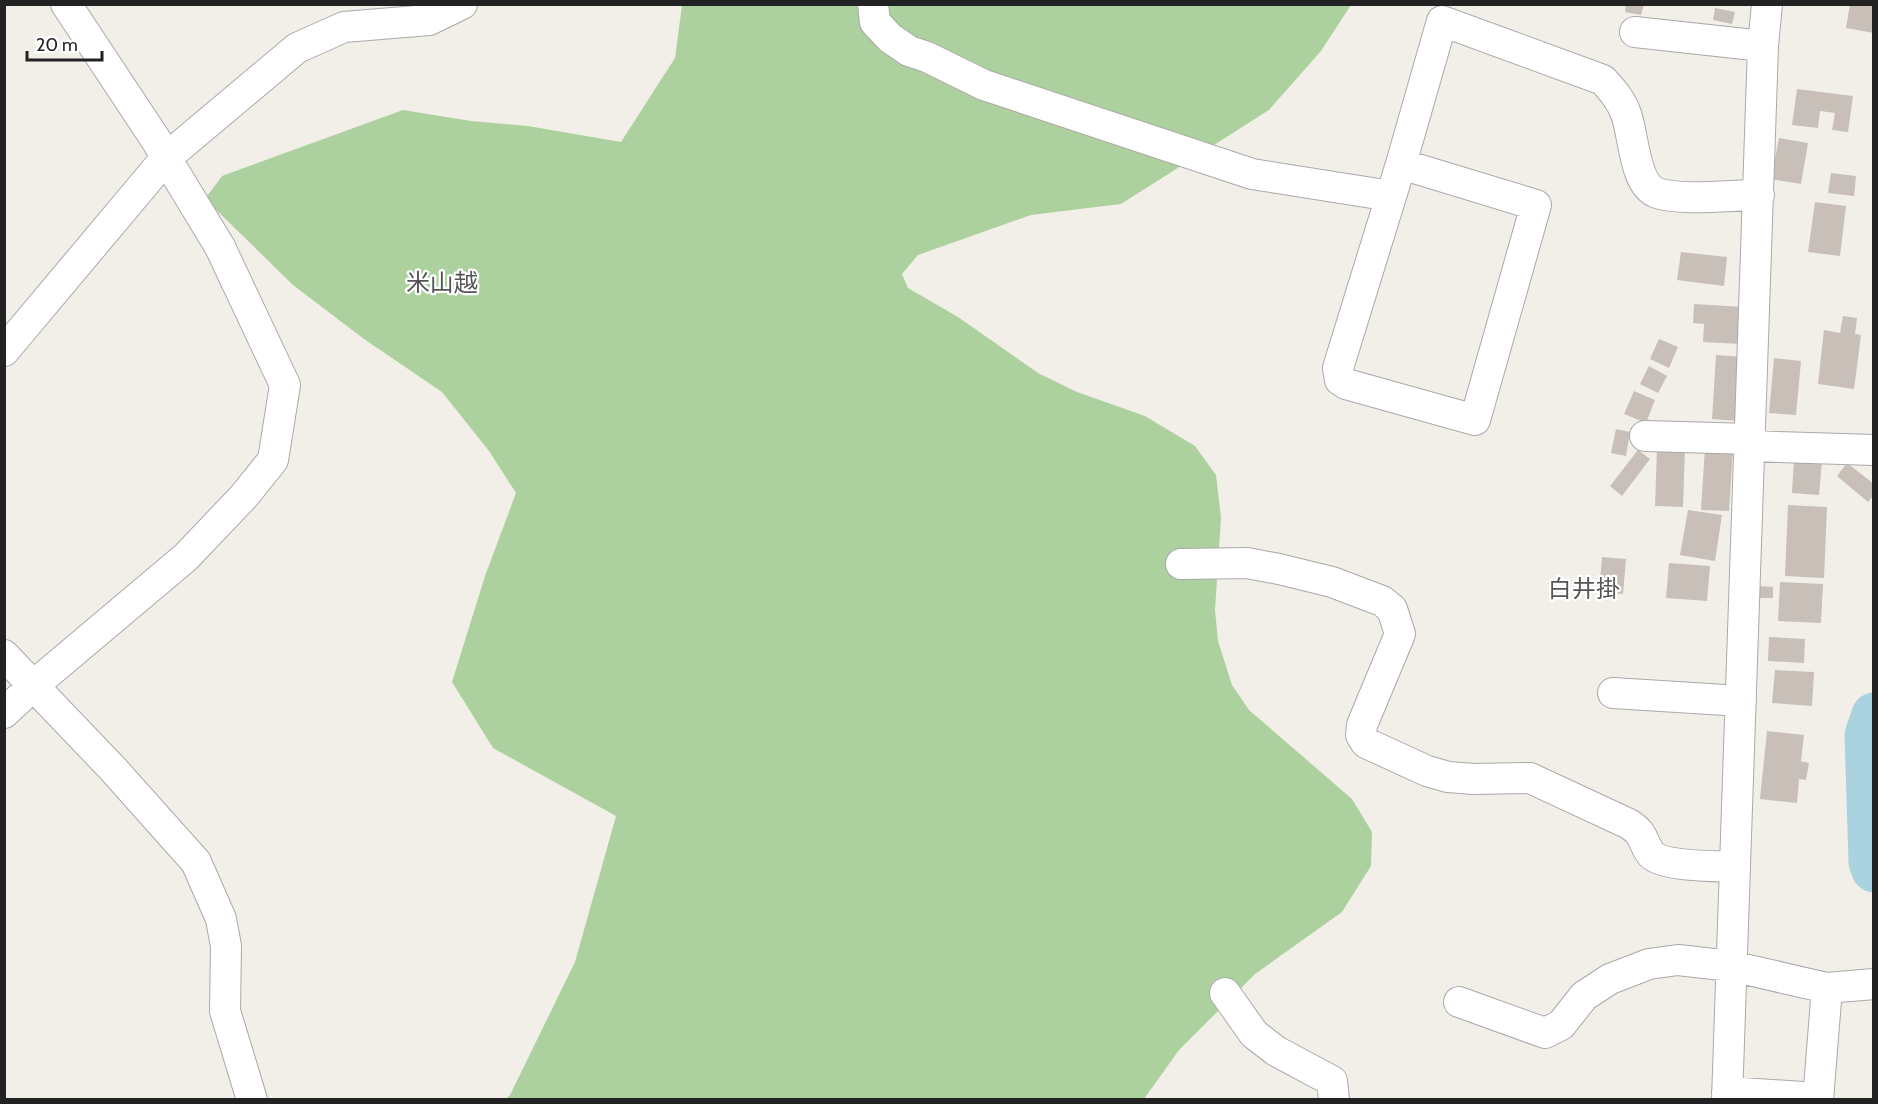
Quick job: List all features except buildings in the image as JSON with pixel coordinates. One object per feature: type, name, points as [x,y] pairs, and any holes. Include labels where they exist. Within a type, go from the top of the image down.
[{"type":"street","points":[[4,712],[186,557],[244,496],[273,460],[285,385],[220,247],[158,143],[66,4]]},
{"type":"street","points":[[4,351],[166,158],[297,48],[344,27],[429,20],[462,4]]},
{"type":"street","points":[[873,4],[875,22],[890,38],[909,51],[927,57],[984,85],[1252,174],[1391,196]]},
{"type":"street","points":[[1459,1002],[1545,1033],[1562,1025],[1584,996],[1610,979],[1649,964],[1678,960],[1731,966],[1849,985],[1818,1099],[1727,1096],[1731,966],[1751,443],[1764,46],[1767,4]]},
{"type":"street","points":[[1401,164],[1536,205],[1475,420],[1346,384],[1340,380],[1338,368],[1442,21],[1603,80],[1617,94],[1627,114],[1641,175],[1648,189],[1658,194],[1677,196],[1759,195]]},
{"type":"street","points":[[1635,32],[1764,46]]},
{"type":"street","points":[[1645,436],[1871,450]]},
{"type":"street","points":[[1181,564],[1247,563],[1279,569],[1332,582],[1382,601],[1392,609],[1400,634],[1362,725],[1361,735],[1366,743],[1426,771],[1448,777],[1530,778],[1640,831],[1650,853],[1657,859],[1735,867]]},
{"type":"street","points":[[4,655],[113,769],[196,862],[221,919],[226,946],[225,1011],[252,1100]]},
{"type":"street","points":[[1613,693],[1741,701]]},
{"type":"street","points":[[1225,993],[1254,1034],[1276,1051],[1332,1081],[1334,1100]]},
{"type":"green space","points":[[682,5],[1351,5],[1321,51],[1269,110],[1121,204],[1031,215],[918,255],[902,274],[908,288],[958,317],[1038,373],[1077,392],[1145,416],[1195,446],[1216,475],[1221,518],[1215,610],[1218,641],[1232,685],[1249,710],[1352,799],[1372,832],[1371,866],[1342,912],[1255,974],[1179,1050],[1144,1099],[506,1099],[575,962],[616,816],[493,748],[452,682],[485,576],[516,493],[489,451],[442,392],[364,339],[293,285],[205,199],[222,176],[403,110],[471,121],[528,126],[621,142],[675,58]]},
{"type":"waterway","points":[[1874,715],[1867,735],[1871,862],[1874,870]]},
{"type":"district","name":"米山越","points":[[442,282]]},
{"type":"district","name":"白井掛","points":[[1584,588]]}]
